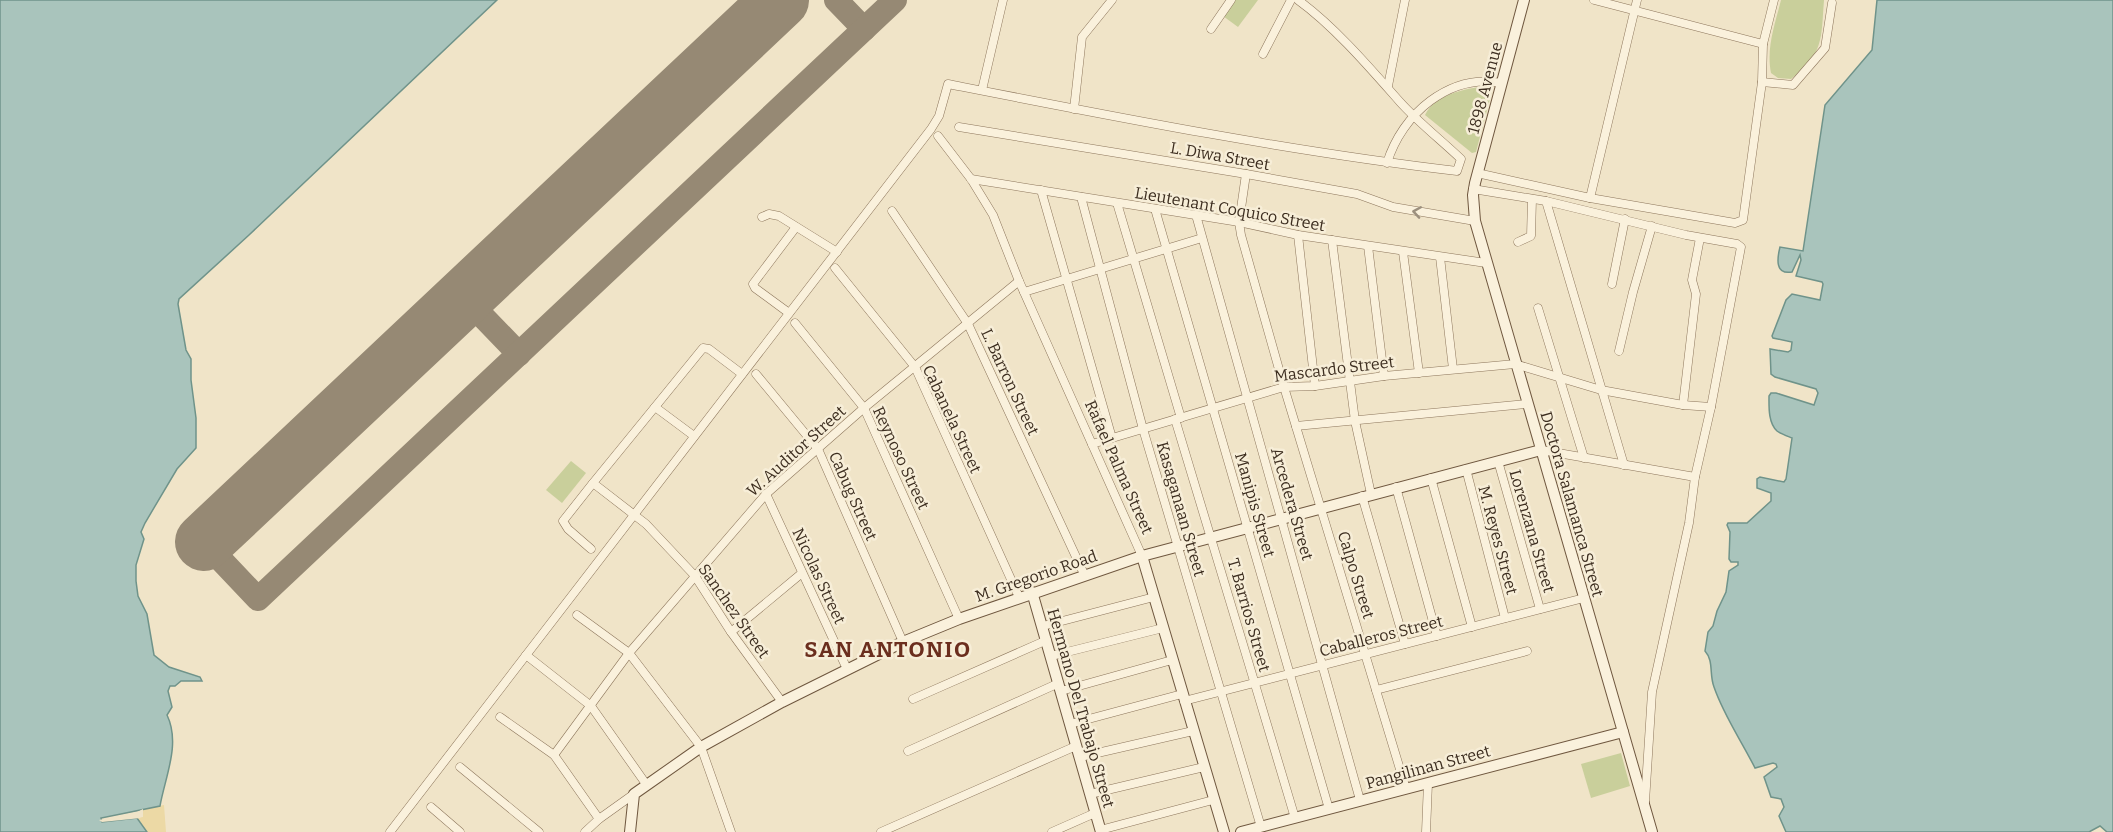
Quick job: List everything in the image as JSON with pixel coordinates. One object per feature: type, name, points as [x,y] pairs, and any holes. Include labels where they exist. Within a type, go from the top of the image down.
[{"type":"main road","name":"1898 Avenue","points":[[1475,182],[1524,0]]},
{"type":"main road","name":"Doctora Salamanca Street","points":[[1475,182],[1475,221],[1486,263],[1652,832]]},
{"type":"main road","name":"M. Gregorio Road","points":[[634,794],[701,747],[782,702],[903,642],[959,619],[1084,574],[1142,556],[1541,450]]},
{"type":"main road","name":"Rafael Palma Street","points":[[1142,556],[1224,832]]},
{"type":"main road","name":"Hermano Del Trabajo Street","points":[[1032,592],[1100,831]]},
{"type":"main road","name":"Pangilinan Street","points":[[1241,832],[1623,732]]},
{"type":"main road","points":[[630,832],[634,794]]},
{"type":"street","points":[[982,90],[1003,0]]},
{"type":"street","points":[[1074,109],[1082,37],[1112,0]]},
{"type":"street","points":[[1211,29],[1231,0]]},
{"type":"street","points":[[1263,54],[1291,0]]},
{"type":"street","points":[[390,832],[931,129],[939,116],[948,84],[1074,109],[1388,163],[1457,171],[1461,159],[1414,115],[1313,11],[1298,0]]},
{"type":"street","points":[[1388,86],[1405,0]]},
{"type":"street","points":[[1594,0],[1763,44]]},
{"type":"street","points":[[1590,198],[1636,0]]},
{"type":"street","points":[[1475,182],[1590,198],[1735,223],[1743,220],[1762,82],[1763,44],[1774,0]]},
{"type":"street","points":[[1762,82],[1793,85],[1825,48],[1832,3]]},
{"type":"street","points":[[1388,163],[1393,144],[1414,115],[1430,101],[1448,90],[1477,80],[1502,83]]},
{"type":"street","name":"L. Diwa Street","points":[[959,127],[1357,194],[1400,209],[1475,221]]},
{"type":"street","name":"Rafael Palma Street","points":[[938,136],[971,179],[998,226],[1019,281],[1142,556]]},
{"type":"street","name":"Calpo Street","points":[[1246,174],[1239,222],[1240,234],[1406,789]]},
{"type":"street","name":"Lieutenant Coquico Street","points":[[971,179],[1239,222],[1298,235],[1486,263]]},
{"type":"street","points":[[1475,182],[1532,199],[1700,238],[1737,244],[1742,249],[1695,477],[1689,523],[1651,699],[1645,810]]},
{"type":"street","points":[[1041,190],[1112,438]]},
{"type":"street","name":"Kasaganaan Street","points":[[1081,197],[1143,429],[1261,827]]},
{"type":"street","points":[[1518,242],[1531,236],[1532,199]]},
{"type":"street","points":[[1546,201],[1624,465]]},
{"type":"street","name":"T. Barrios Street","points":[[1117,203],[1254,683],[1295,818]]},
{"type":"street","name":"Manipis Street","points":[[1155,209],[1329,809]]},
{"type":"street","name":"L. Barron Street","points":[[892,211],[968,324],[1084,574]]},
{"type":"street","points":[[762,217],[774,214],[837,252]]},
{"type":"street","name":"Arcedera Street","points":[[1196,215],[1360,801]]},
{"type":"street","points":[[1612,284],[1625,219]]},
{"type":"street","points":[[1619,351],[1652,226]]},
{"type":"street","points":[[789,313],[755,288],[753,284],[796,227]]},
{"type":"street","points":[[1298,235],[1315,386]]},
{"type":"street","points":[[1024,292],[1202,238]]},
{"type":"street","points":[[1683,405],[1696,294],[1692,280],[1700,238]]},
{"type":"street","points":[[1332,240],[1349,381],[1367,495],[1405,644]]},
{"type":"street","points":[[1368,246],[1384,376]]},
{"type":"street","points":[[1403,252],[1419,373]]},
{"type":"street","points":[[1440,257],[1454,369]]},
{"type":"street","name":"Cabanela Street","points":[[834,268],[915,367],[1018,597]]},
{"type":"street","name":"W. Auditor Street","points":[[554,755],[629,653],[766,494],[864,408],[1019,281]]},
{"type":"street","points":[[1538,308],[1584,458]]},
{"type":"street","name":"Reynoso Street","points":[[795,323],[864,408],[959,619]]},
{"type":"street","points":[[591,549],[568,529],[563,521],[703,348],[709,349],[742,374]]},
{"type":"street","points":[[1515,364],[1601,390],[1683,405],[1711,407]]},
{"type":"street","name":"Mascardo Street","points":[[1092,444],[1284,387],[1315,386],[1384,376],[1515,364]]},
{"type":"street","name":"Cabug Street","points":[[756,374],[818,449],[903,642]]},
{"type":"street","points":[[1296,426],[1527,404]]},
{"type":"street","points":[[655,407],[694,436]]},
{"type":"street","points":[[1541,450],[1695,477]]},
{"type":"street","name":"Lorenzana Street","points":[[1498,461],[1540,609]]},
{"type":"street","name":"M. Reyes Street","points":[[1466,470],[1505,618]]},
{"type":"street","points":[[1431,478],[1472,627]]},
{"type":"street","name":"Sanchez Street","points":[[593,483],[646,524],[695,576],[730,632],[782,702]]},
{"type":"street","points":[[1396,488],[1437,636]]},
{"type":"street","name":"Nicolas Street","points":[[766,494],[847,669]]},
{"type":"street","points":[[730,632],[802,573]]},
{"type":"street","points":[[1043,626],[1154,597]]},
{"type":"street","name":"Caballeros Street","points":[[1070,724],[1183,698],[1221,692],[1584,598]]},
{"type":"street","points":[[576,615],[629,653],[701,747],[732,832]]},
{"type":"street","points":[[1051,656],[1163,628]]},
{"type":"street","points":[[913,699],[1047,640]]},
{"type":"street","points":[[1376,690],[1527,651]]},
{"type":"street","points":[[526,655],[591,706],[646,784]]},
{"type":"street","points":[[908,751],[1060,687],[1172,660]]},
{"type":"street","points":[[500,717],[554,755],[598,819]]},
{"type":"street","points":[[1080,757],[1193,731]]},
{"type":"street","points":[[881,832],[1076,746]]},
{"type":"street","points":[[460,767],[539,832]]},
{"type":"street","points":[[1090,794],[1203,767]]},
{"type":"street","points":[[1426,832],[1428,783]]},
{"type":"street","name":"M. Gregorio Road","points":[[585,832],[598,819],[634,794]]},
{"type":"street","points":[[1100,831],[1213,800]]},
{"type":"street","points":[[431,807],[460,832]]},
{"type":"street","points":[[1052,832],[1095,813]]},
{"type":"green space","points":[[1234,0],[1258,0],[1238,27],[1223,16]]},
{"type":"green space","points":[[1781,0],[1824,0],[1819,45],[1810,61],[1791,79],[1778,78],[1771,73],[1772,36]]},
{"type":"green space","points":[[1486,86],[1492,91],[1476,152],[1472,153],[1425,115],[1443,97]]},
{"type":"green space","points":[[571,461],[586,473],[562,503],[546,490]]},
{"type":"green space","points":[[1621,753],[1630,786],[1591,798],[1581,764]]},
{"type":"sand","points":[[164,805],[166,832],[147,832],[137,818],[143,817],[143,809]]},
{"type":"water","points":[[0,0],[497,0],[179,299],[186,350],[191,359],[196,448],[177,469],[145,523],[141,532],[144,539],[136,565],[136,581],[138,596],[147,614],[154,655],[169,667],[200,677],[202,681],[181,681],[175,686],[170,686],[168,691],[172,707],[167,715],[173,737],[171,761],[160,806],[101,818],[102,822],[137,818],[147,832],[0,832]]},
{"type":"water","points":[[1877,0],[2113,0],[2113,832],[2107,832],[2100,826],[2089,832],[1786,832],[1779,816],[1784,807],[1781,799],[1771,797],[1764,777],[1777,767],[1776,764],[1755,768],[1718,698],[1713,682],[1710,659],[1705,651],[1708,632],[1713,626],[1726,592],[1729,571],[1738,565],[1738,562],[1731,562],[1729,559],[1730,532],[1727,525],[1728,523],[1747,523],[1771,501],[1771,493],[1757,488],[1757,479],[1760,477],[1784,482],[1786,479],[1792,438],[1774,428],[1769,396],[1771,393],[1776,393],[1814,405],[1818,393],[1816,389],[1771,374],[1770,349],[1788,352],[1791,350],[1792,342],[1772,336],[1786,300],[1792,294],[1820,300],[1823,284],[1796,276],[1801,260],[1800,255],[1792,272],[1780,269],[1778,261],[1780,247],[1803,251],[1825,105],[1872,50]]},
{"type":"pier","points":[[143,809],[143,812],[137,815],[141,818],[102,822],[99,820],[137,812]]},
{"type":"taxiway","points":[[836,0],[864,29]]},
{"type":"taxiway","points":[[204,542],[258,599],[895,0]]},
{"type":"taxiway","points":[[464,297],[519,354]]},
{"type":"runway","points":[[204,542],[780,0]]},
{"type":"district","name":"SAN ANTONIO","points":[[888,649]]}]
